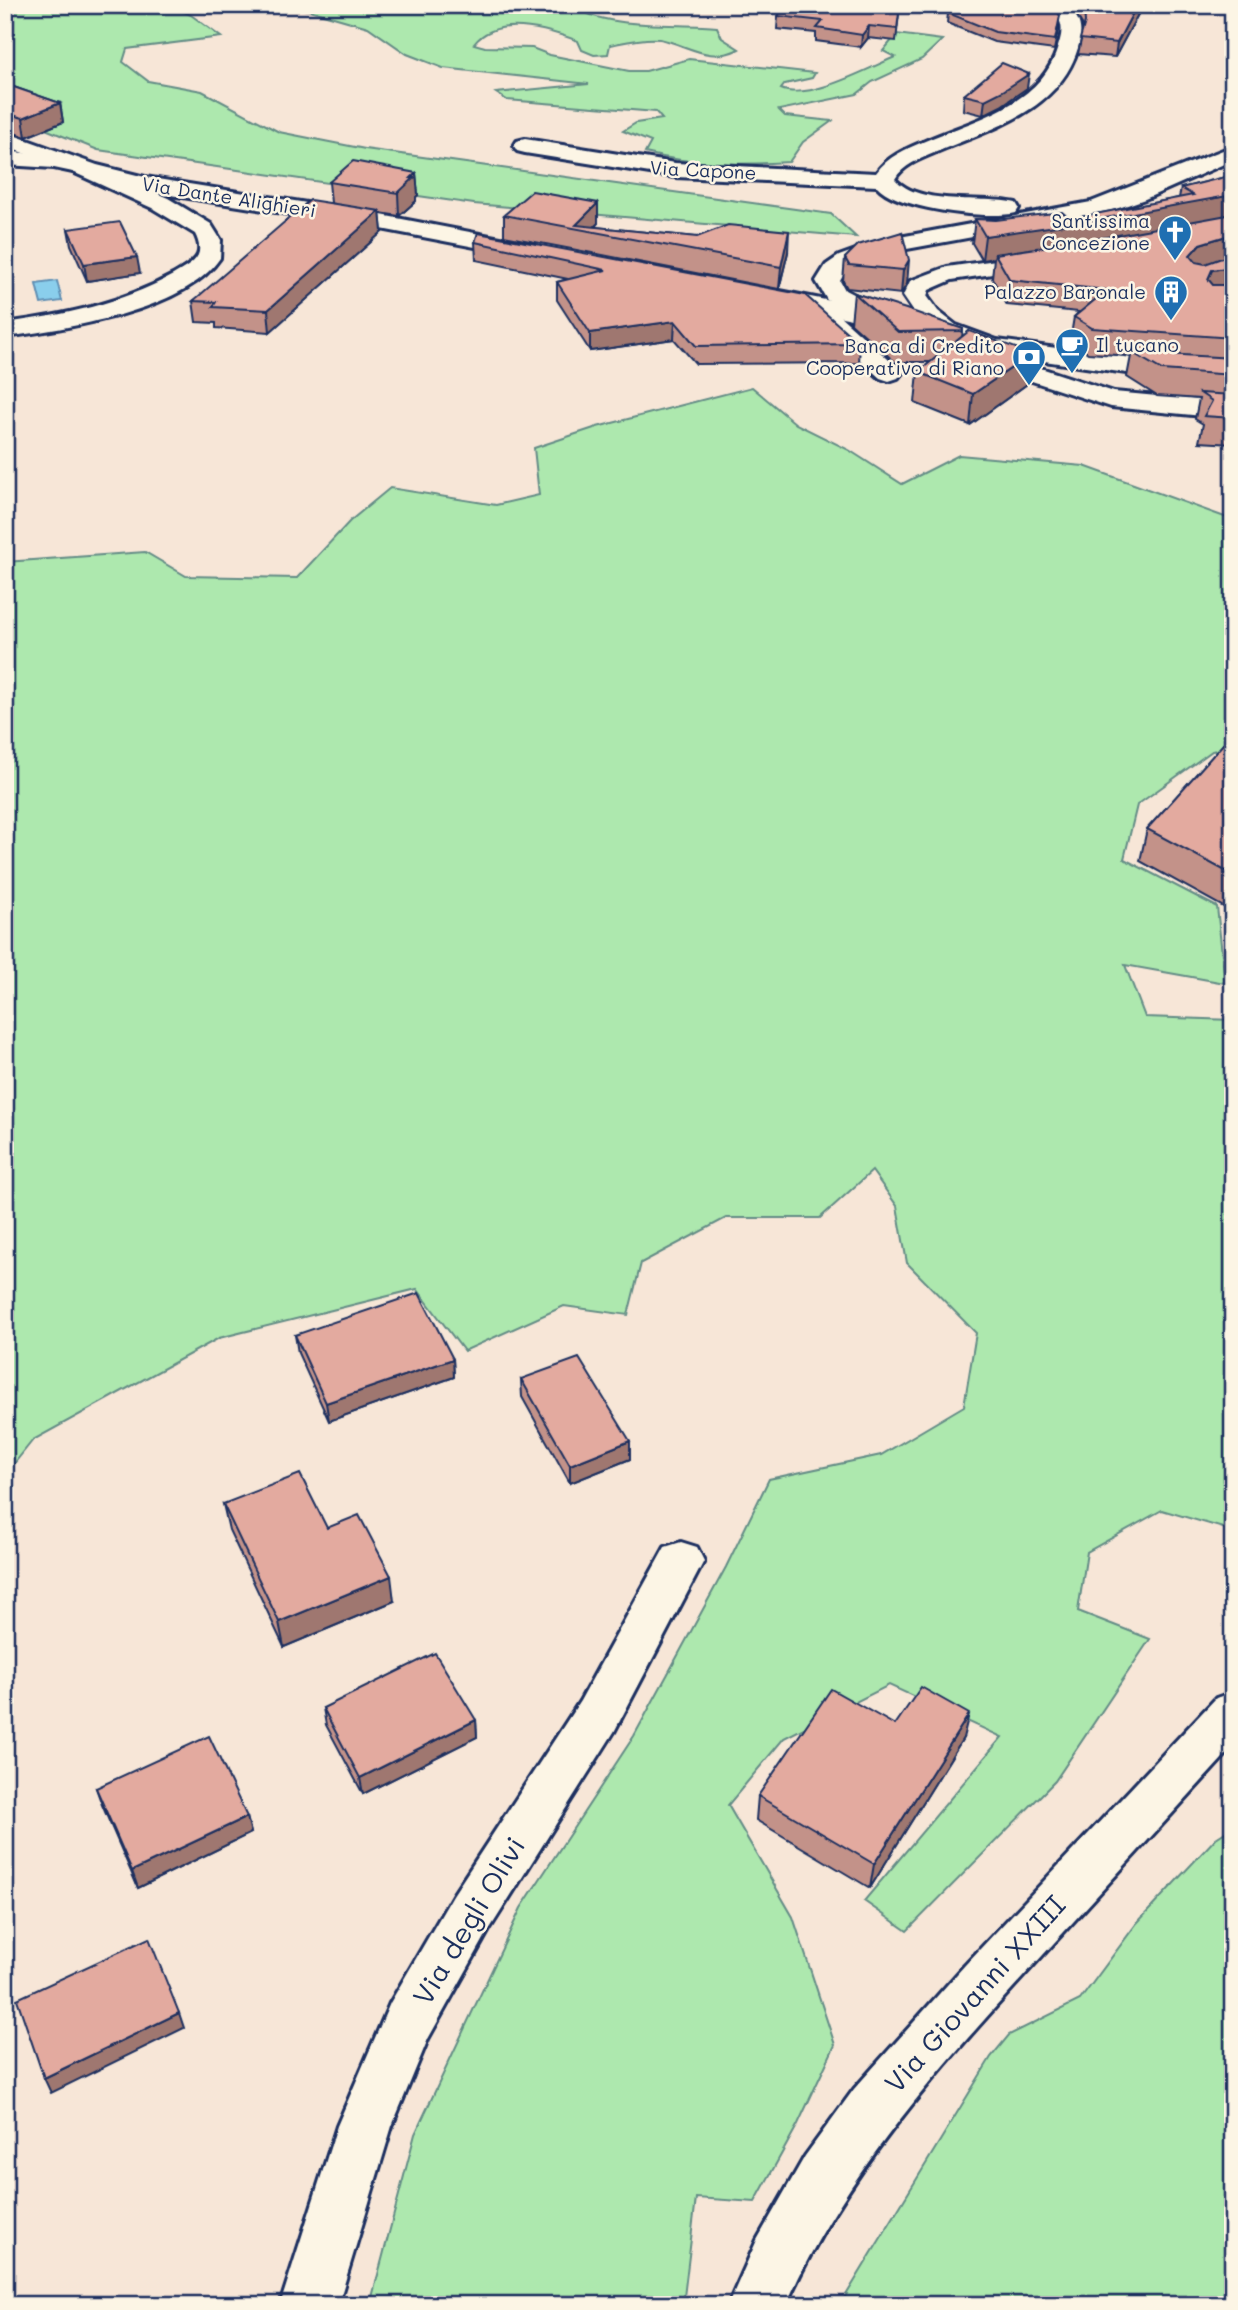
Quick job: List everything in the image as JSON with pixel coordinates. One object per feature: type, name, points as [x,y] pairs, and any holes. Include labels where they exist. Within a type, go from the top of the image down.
[{"type":"street","points":[[1051,5],[1065,14],[1072,27],[1072,36],[1060,67],[1039,96],[1010,113],[907,157],[888,170],[883,180],[891,189],[923,200],[971,206],[1078,212]]},
{"type":"street","name":"Via Dante Alighieri","points":[[5,138],[69,164],[155,186],[351,217],[544,254]]},
{"type":"street","name":"Via Capone","points":[[525,146],[675,170],[883,180]]},
{"type":"street","points":[[888,322],[832,292],[828,281],[834,270],[854,258],[891,245],[1078,212],[1137,194],[1233,152]]},
{"type":"street","points":[[5,158],[69,164],[147,197],[194,222],[209,238],[210,254],[204,264],[191,274],[146,298],[78,319],[5,330]]},
{"type":"street","points":[[1068,257],[947,274],[918,286],[915,296],[929,316],[947,330],[976,346],[1147,368],[1233,373]]},
{"type":"street","points":[[742,291],[812,304],[976,346],[1111,399],[1233,411]]},
{"type":"street","points":[[812,304],[889,373]]},
{"type":"street","name":"Via degli Olivi","points":[[309,2305],[355,2146],[372,2101],[409,2021],[453,1939],[586,1736],[681,1562]]},
{"type":"street","name":"Via Giovanni XXIII","points":[[757,2305],[777,2260],[825,2176],[873,2108],[947,2023],[1233,1713]]},
{"type":"green space","points":[[5,5],[169,5],[191,15],[221,37],[127,49],[123,62],[148,81],[202,91],[279,132],[365,149],[831,214],[856,237],[474,204],[98,150],[5,113]]},
{"type":"green space","points":[[278,5],[571,5],[585,13],[621,22],[717,27],[722,38],[739,49],[718,55],[699,52],[660,39],[648,39],[610,45],[608,54],[594,55],[582,50],[578,41],[524,27],[496,29],[474,44],[485,47],[532,48],[550,55],[629,71],[646,71],[689,59],[815,73],[812,78],[785,84],[781,89],[793,92],[838,82],[895,57],[883,51],[897,34],[942,40],[922,59],[872,82],[857,94],[779,110],[785,116],[832,121],[803,142],[789,162],[716,163],[645,153],[651,142],[623,131],[636,123],[662,119],[656,112],[507,100],[496,93],[589,84],[443,68],[407,54],[368,27],[309,10]]},
{"type":"green space","points":[[752,387],[796,424],[849,450],[902,484],[959,455],[1084,466],[1233,520],[1233,747],[1212,751],[1137,805],[1124,859],[1217,907],[1225,983],[1125,965],[1145,1017],[1233,1020],[1233,1531],[1162,1510],[1087,1552],[1078,1611],[1150,1639],[1055,1781],[907,1931],[864,1901],[1002,1737],[889,1685],[784,1738],[728,1805],[793,1917],[835,2045],[798,2124],[755,2202],[696,2198],[683,2305],[370,2305],[415,2134],[521,1908],[634,1736],[726,1567],[769,1479],[881,1455],[964,1406],[976,1333],[907,1263],[897,1206],[872,1171],[820,1218],[726,1218],[641,1263],[628,1315],[564,1306],[464,1351],[417,1289],[219,1338],[33,1440],[5,1475],[5,562],[145,552],[186,576],[297,578],[350,521],[390,488],[496,505],[539,495],[534,448],[597,427]]},
{"type":"green space","points":[[1233,1827],[1233,2305],[840,2305],[991,2057],[1009,2035],[1080,2000],[1137,1923],[1216,1838]]},
{"type":"water","points":[[57,281],[62,301],[41,304],[36,284]]},
{"type":"building","points":[[785,5],[900,5],[897,29],[869,26],[862,35],[817,28],[823,21],[778,16]]},
{"type":"building","points":[[957,5],[1052,5],[1060,16],[1055,40],[995,32],[948,13]]},
{"type":"building","points":[[1081,5],[1137,5],[1117,43],[1080,39],[1085,22]]},
{"type":"building","points":[[1002,63],[1029,74],[985,100],[964,95]]},
{"type":"building","points":[[5,84],[60,103],[23,118],[5,113]]},
{"type":"building","points":[[353,161],[416,173],[398,193],[329,182]]},
{"type":"building","points":[[1233,175],[1233,195],[1084,222],[985,236],[975,219],[996,220],[1062,212],[1070,219],[1193,195],[1181,188]]},
{"type":"building","points":[[532,191],[598,203],[576,225],[697,237],[728,225],[789,231],[781,267],[504,215]]},
{"type":"building","points":[[310,200],[380,211],[268,310],[213,307],[216,302],[193,301]]},
{"type":"building","points":[[1233,214],[1233,234],[1200,244],[1190,255],[1196,262],[1205,264],[1233,254],[1233,267],[1212,270],[1208,279],[1213,285],[1233,285],[1233,338],[1092,328],[1074,317],[1107,290],[1010,280],[995,254],[1085,241]]},
{"type":"building","points":[[120,222],[137,257],[84,264],[68,229]]},
{"type":"building","points":[[902,232],[909,260],[903,270],[849,265],[845,258],[858,245]]},
{"type":"building","points":[[478,233],[805,295],[860,344],[696,346],[675,321],[590,333],[557,282],[606,270],[475,242]]},
{"type":"building","points":[[854,293],[906,309],[963,331],[898,332]]},
{"type":"building","points":[[969,331],[1032,354],[973,394],[918,372]]},
{"type":"building","points":[[1131,352],[1233,358],[1233,375],[1162,370]]},
{"type":"building","points":[[1200,393],[1233,395],[1233,418],[1204,416],[1212,401]]},
{"type":"building","points":[[1233,733],[1233,875],[1147,829]]},
{"type":"building","points":[[419,1293],[453,1359],[326,1403],[295,1335]]},
{"type":"building","points":[[579,1358],[630,1441],[570,1465],[521,1379]]},
{"type":"building","points":[[300,1474],[327,1528],[359,1515],[391,1576],[279,1622],[223,1504]]},
{"type":"building","points":[[435,1653],[476,1720],[360,1778],[323,1708]]},
{"type":"building","points":[[921,1687],[969,1714],[874,1864],[758,1796],[831,1689],[895,1725]]},
{"type":"building","points":[[209,1736],[247,1817],[132,1871],[96,1788]]},
{"type":"building","points":[[149,1938],[179,2013],[44,2078],[17,1999]]},
{"type":"place","name":"Santissima Concezione","points":[[1175,262]]},
{"type":"place","name":"Palazzo Baronale","points":[[1171,322]]},
{"type":"place","name":"Il tucano","points":[[1072,375]]},
{"type":"place","name":"Banca di Credito Cooperativo di Riano","points":[[1029,387]]}]
